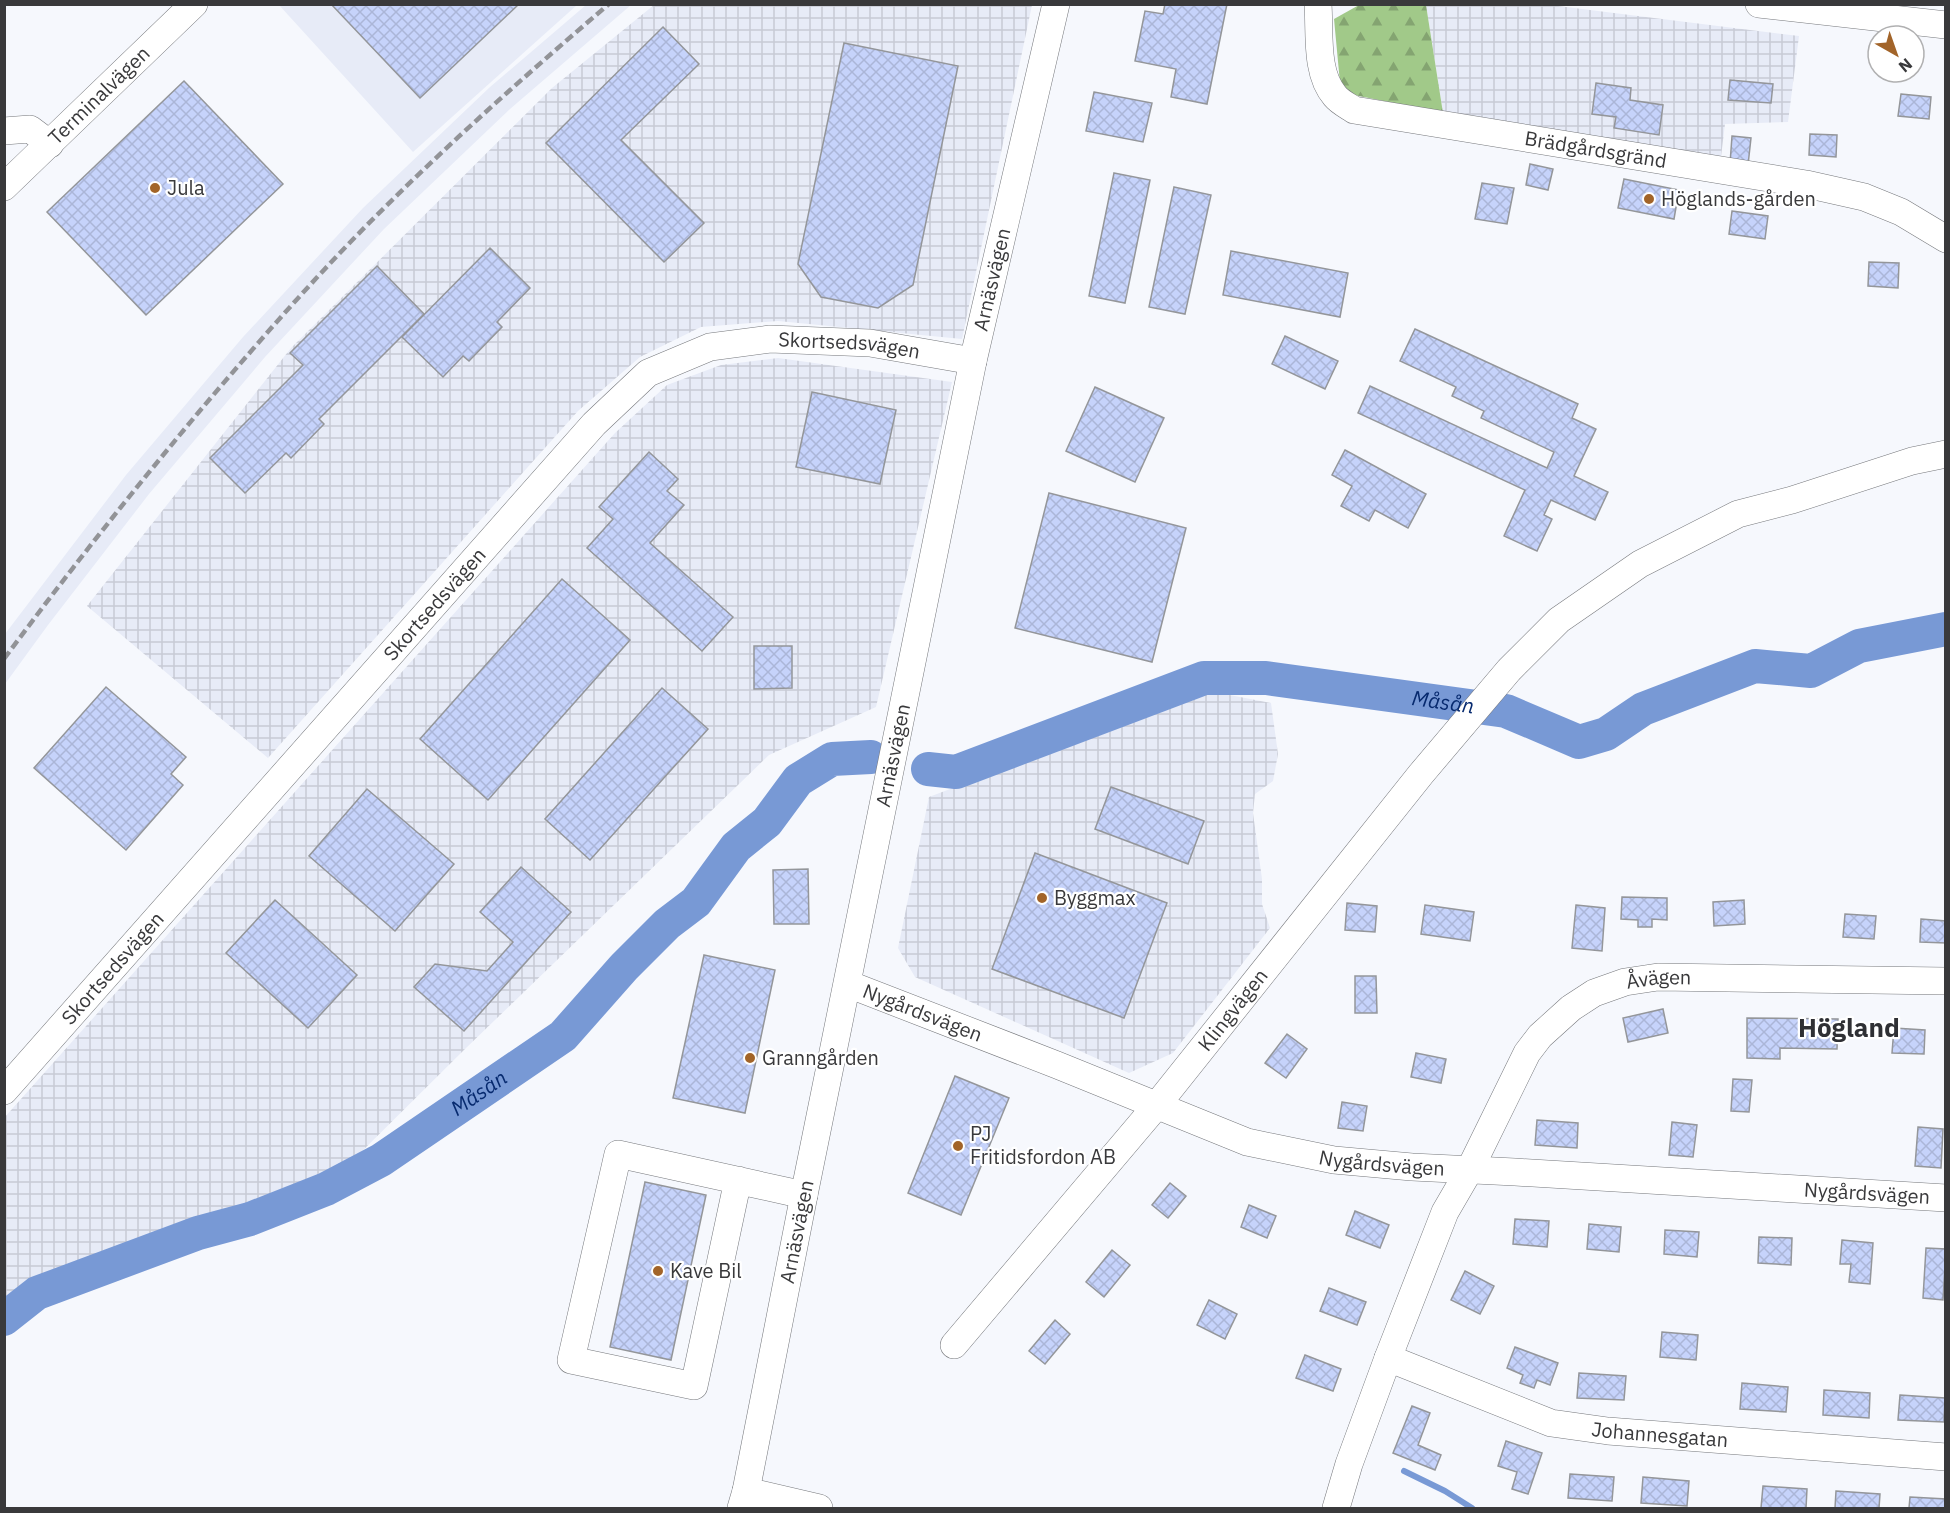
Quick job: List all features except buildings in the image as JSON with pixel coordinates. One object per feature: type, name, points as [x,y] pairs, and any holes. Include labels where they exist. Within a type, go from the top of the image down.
[{"type":"street","name":"Terminalvägen","points":[[4,187],[194,4]]},
{"type":"street","name":"Arnäsvägen","points":[[743,1500],[973,361],[1056,4]]},
{"type":"street","name":"Brädgårdsgränd","points":[[1318,4],[1321,62],[1329,86],[1336,98],[1354,110],[1806,184],[1864,197],[1900,212],[1946,239]]},
{"type":"street","points":[[1759,4],[1946,24]]},
{"type":"street","points":[[4,131],[30,129],[50,144]]},
{"type":"street","name":"Skortsedsvägen","points":[[4,1091],[594,424],[648,373],[710,347],[770,339],[870,342],[973,361]]},
{"type":"street","name":"Klingvägen","points":[[954,1345],[1157,1105],[1421,774],[1509,670],[1559,620],[1640,564],[1738,514],[1792,500],[1912,461],[1946,454]]},
{"type":"street","name":"Åvägen","points":[[1470,1169],[1527,1053],[1540,1036],[1571,1008],[1594,993],[1625,982],[1658,976],[1946,981]]},
{"type":"street","name":"Nygårdsvägen","points":[[848,984],[1247,1142],[1334,1160],[1412,1167],[1946,1198]]},
{"type":"street","points":[[738,1180],[694,1386],[571,1360],[618,1154],[738,1180],[804,1195]]},
{"type":"street","points":[[1336,1509],[1349,1464],[1445,1212],[1470,1169]]},
{"type":"street","name":"Johannesgatan","points":[[1388,1358],[1551,1423],[1608,1431],[1946,1457]]},
{"type":"street","points":[[743,1500],[819,1509]]},
{"type":"shaded area","points":[[279,5],[577,5],[413,152]]},
{"type":"shaded area","points":[[586,5],[631,5],[510,109],[384,229],[265,357],[149,494],[5,684],[5,634],[126,475],[243,337],[363,208],[490,87]]},
{"type":"shaded area","points":[[654,5],[1032,5],[962,339],[778,321],[701,327],[640,357],[578,411],[268,758],[87,606],[291,348],[552,88]]},
{"type":"shaded area","points":[[1426,5],[1550,5],[1799,36],[1788,122],[1725,124],[1720,165],[1443,113]]},
{"type":"shaded area","points":[[778,358],[952,382],[876,707],[769,755],[339,1174],[158,1235],[5,1301],[4,1118],[615,433],[667,385],[721,365]]},
{"type":"shaded area","points":[[1209,691],[1271,703],[1278,754],[1273,781],[1255,794],[1253,813],[1262,879],[1262,904],[1270,928],[1173,1053],[1129,1073],[915,977],[898,948],[929,797]]},
{"type":"green space","points":[[1359,5],[1426,5],[1443,113],[1354,95],[1340,83],[1334,19]]},
{"type":"waterway","name":"Måsån","points":[[928,769],[956,772],[1204,678],[1266,678],[1506,711],[1579,742],[1606,734],[1643,709],[1755,666],[1811,671],[1859,646],[1946,629]]},
{"type":"waterway","name":"Måsån","points":[[4,1319],[37,1293],[198,1233],[250,1219],[326,1189],[381,1160],[563,1036],[624,967],[667,924],[696,902],[736,847],[767,822],[798,780],[832,759],[871,757]]},
{"type":"waterway","points":[[1404,1471],[1445,1491],[1472,1508]]},
{"type":"railway","points":[[4,659],[148,473],[219,388],[351,241],[519,82],[609,4]]},
{"type":"place","name":"Jula","points":[[155,188]]},
{"type":"place","name":"Höglands-gården","points":[[1649,199]]},
{"type":"place","name":"Byggmax","points":[[1042,898]]},
{"type":"place","name":"Granngården","points":[[750,1058]]},
{"type":"place","name":"PJ Fritidsfordon AB","points":[[958,1146]]},
{"type":"place","name":"Kave Bil","points":[[658,1271]]},
{"type":"district","name":"Högland","points":[[1849,1028]]}]
